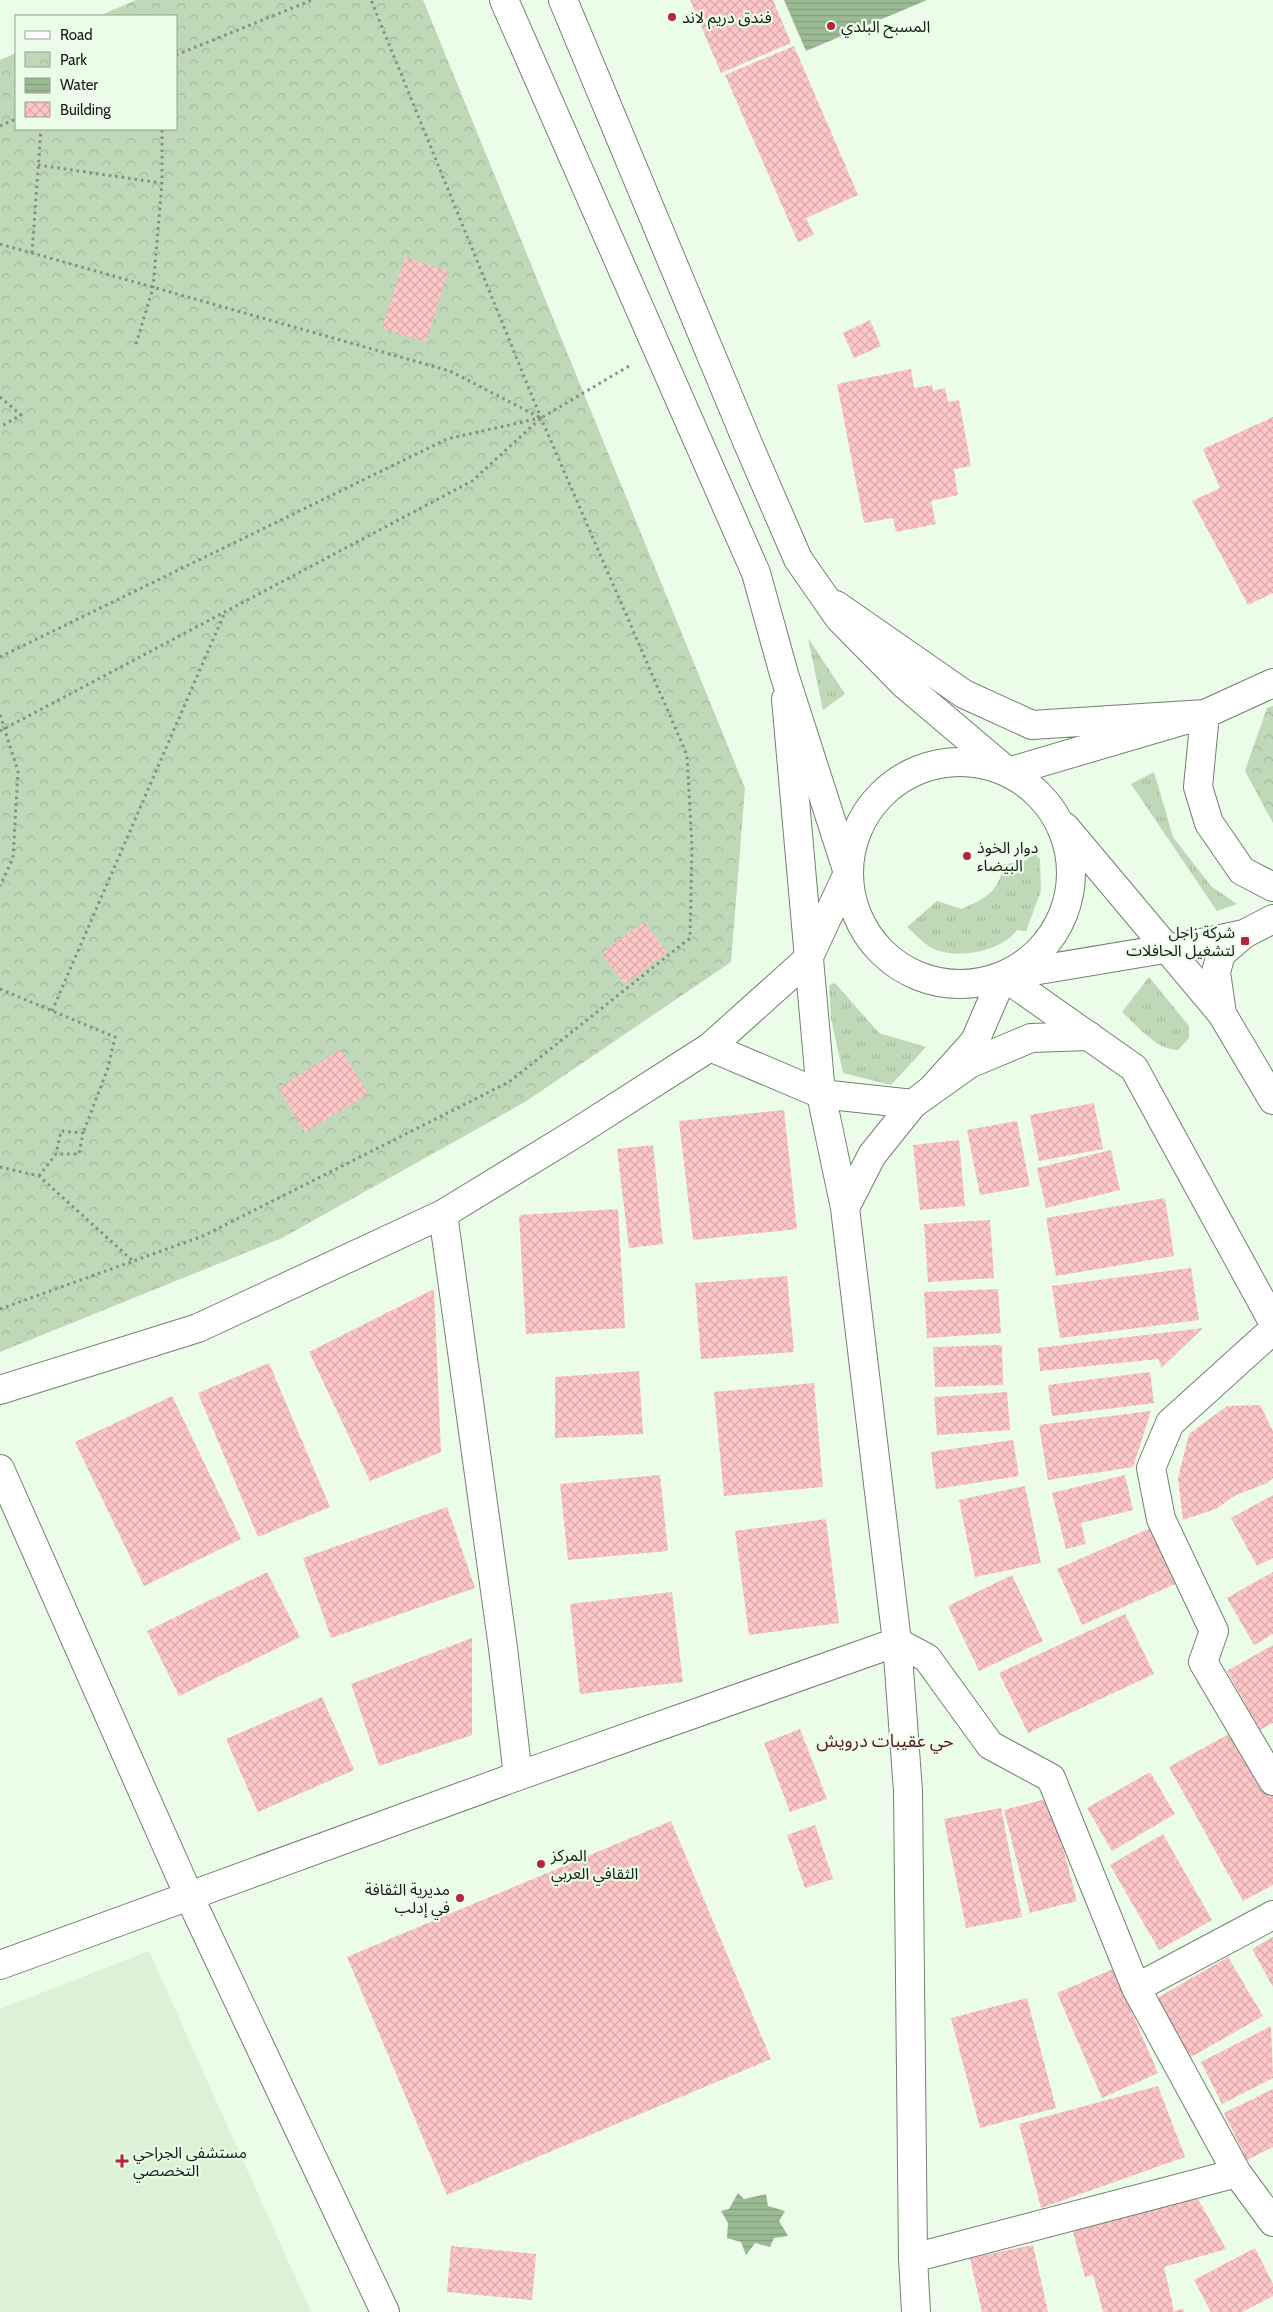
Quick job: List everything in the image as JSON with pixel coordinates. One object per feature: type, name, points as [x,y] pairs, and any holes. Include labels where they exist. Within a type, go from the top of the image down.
[{"type":"street","points":[[504,0],[756,573],[784,674],[848,873],[856,914],[866,934],[880,951],[897,966],[916,976],[960,985],[982,983],[1003,976],[1244,934]]},
{"type":"street","points":[[563,0],[798,559],[839,618],[904,684],[1008,772]]},
{"type":"street","points":[[825,597],[964,694],[1032,725],[1205,714]]},
{"type":"street","points":[[784,674],[821,1094],[845,1208],[897,1642],[908,1791],[913,2258],[916,2312]]},
{"type":"street","points":[[1008,772],[1205,714],[1273,683]]},
{"type":"street","points":[[1205,714],[1198,787],[1209,823],[1242,871],[1273,887]]},
{"type":"street","points":[[0,1390],[198,1328],[443,1214],[574,1134],[710,1047],[808,959],[848,873],[849,854],[854,834],[864,813],[879,795],[898,779],[919,768],[942,762],[966,761],[988,764],[1008,772],[1028,784],[1044,799],[1057,818],[1222,1014],[1273,1100]]},
{"type":"street","points":[[845,1208],[872,1156],[914,1104],[932,1089],[975,1041],[1003,976],[1026,964],[1057,928],[1066,907],[1071,884],[1071,860],[1066,839],[1057,818]]},
{"type":"street","points":[[1222,1014],[1216,972],[1221,954],[1244,934],[1273,919]]},
{"type":"street","points":[[1003,976],[1134,1068],[1273,1322]]},
{"type":"street","points":[[710,1047],[821,1094],[914,1104],[969,1064],[1031,1038],[1089,1036]]},
{"type":"street","points":[[443,1214],[503,1648],[518,1776]]},
{"type":"street","points":[[1273,1330],[1170,1423],[1151,1468],[1161,1519],[1214,1631],[1203,1662],[1273,1781]]},
{"type":"street","points":[[0,1469],[189,1896],[385,2312]]},
{"type":"street","points":[[0,1965],[518,1776],[897,1642],[927,1658],[990,1745],[1051,1778],[1136,1988],[1237,2173],[1273,2222]]},
{"type":"street","points":[[1136,1988],[1273,1915]]},
{"type":"street","points":[[913,2258],[1237,2173]]},
{"type":"path","points":[[178,54],[312,0]]},
{"type":"path","points":[[0,1309],[203,1236],[509,1082],[690,938],[692,848],[687,755],[541,418],[371,0]]},
{"type":"path","points":[[0,126],[15,120]]},
{"type":"path","points":[[32,253],[41,130]]},
{"type":"path","points":[[136,344],[153,288],[162,183],[162,130]]},
{"type":"path","points":[[38,165],[162,183]]},
{"type":"path","points":[[0,244],[450,371],[541,418]]},
{"type":"path","points":[[0,731],[472,481],[541,418],[658,348]]},
{"type":"path","points":[[0,397],[21,414],[0,428]]},
{"type":"path","points":[[0,657],[447,439],[541,418]]},
{"type":"path","points":[[52,1011],[225,612]]},
{"type":"path","points":[[0,715],[18,771],[13,858],[0,886]]},
{"type":"path","points":[[0,989],[115,1037],[108,1068],[83,1133],[79,1154],[56,1154]]},
{"type":"path","points":[[39,1176],[56,1154],[61,1131],[83,1133]]},
{"type":"path","points":[[0,1167],[39,1176],[133,1261]]},
{"type":"shaded area","name":"مستشفى الجراحي التخصصي","points":[[149,1951],[311,2312],[0,2312],[0,2009]]},
{"type":"green space","points":[[136,0],[423,0],[745,788],[731,962],[525,1102],[282,1238],[0,1352],[0,60],[15,53],[15,130],[178,130],[178,15],[101,15]]},
{"type":"green space","points":[[808,638],[845,694],[823,710]]},
{"type":"green space","points":[[1273,706],[1273,823],[1245,771],[1267,708]]},
{"type":"green space","points":[[1154,772],[1173,837],[1211,886],[1237,904],[1217,911],[1131,784]]},
{"type":"green space","points":[[1035,854],[1040,859],[1041,891],[1026,931],[1017,930],[1001,943],[990,948],[955,954],[934,949],[907,927],[937,901],[962,909],[978,901],[995,888],[1004,864],[1023,862]]},
{"type":"green space","points":[[1149,977],[1189,1026],[1189,1038],[1178,1050],[1170,1049],[1155,1042],[1122,1012]]},
{"type":"green space","points":[[835,983],[879,1033],[926,1047],[891,1085],[843,1073],[831,1019],[829,985]]},
{"type":"water","name":"المسبح البلدي","points":[[784,0],[927,0],[806,51]]},
{"type":"water","points":[[738,2193],[744,2199],[766,2194],[768,2206],[785,2211],[779,2221],[788,2236],[774,2238],[770,2247],[755,2243],[746,2255],[741,2242],[727,2238],[728,2223],[721,2211],[729,2209]]},
{"type":"building","points":[[690,0],[773,0],[791,43],[721,73]]},
{"type":"building","points":[[794,46],[858,195],[806,218],[814,235],[798,242],[725,75]]},
{"type":"building","points":[[405,257],[448,271],[426,342],[382,328]]},
{"type":"building","points":[[870,320],[881,346],[854,358],[843,333]]},
{"type":"building","points":[[911,369],[914,388],[932,385],[933,391],[945,388],[948,402],[959,400],[971,466],[954,469],[958,495],[931,501],[936,524],[896,532],[893,518],[864,523],[837,384]]},
{"type":"building","points":[[1273,417],[1273,593],[1248,605],[1192,501],[1220,488],[1203,449]]},
{"type":"building","points":[[643,922],[667,952],[625,984],[601,954]]},
{"type":"building","points":[[341,1049],[368,1094],[305,1132],[278,1088]]},
{"type":"building","points":[[1094,1103],[1103,1149],[1039,1161],[1030,1115]]},
{"type":"building","points":[[784,1110],[797,1229],[693,1240],[679,1121]]},
{"type":"building","points":[[1017,1121],[1030,1186],[980,1195],[967,1130]]},
{"type":"building","points":[[959,1140],[965,1206],[920,1210],[913,1145]]},
{"type":"building","points":[[653,1145],[663,1244],[629,1248],[617,1149]]},
{"type":"building","points":[[1111,1150],[1120,1190],[1046,1208],[1037,1168]]},
{"type":"building","points":[[1165,1198],[1174,1256],[1056,1276],[1046,1218]]},
{"type":"building","points":[[618,1209],[625,1328],[526,1334],[519,1215]]},
{"type":"building","points":[[990,1220],[994,1278],[928,1282],[924,1224]]},
{"type":"building","points":[[1191,1268],[1199,1320],[1060,1338],[1052,1286]]},
{"type":"building","points":[[787,1276],[794,1352],[701,1359],[695,1283]]},
{"type":"building","points":[[434,1289],[441,1452],[370,1481],[309,1352]]},
{"type":"building","points":[[998,1289],[1001,1333],[927,1338],[924,1292]]},
{"type":"building","points":[[1203,1328],[1161,1368],[1159,1359],[1040,1371],[1038,1348]]},
{"type":"building","points":[[1002,1345],[1003,1385],[935,1387],[933,1347]]},
{"type":"building","points":[[269,1363],[330,1507],[258,1537],[198,1393]]},
{"type":"building","points":[[639,1371],[643,1434],[555,1438],[555,1377]]},
{"type":"building","points":[[1150,1372],[1154,1403],[1052,1416],[1048,1385]]},
{"type":"building","points":[[814,1383],[823,1487],[724,1496],[714,1392]]},
{"type":"building","points":[[1007,1392],[1010,1430],[937,1435],[934,1397]]},
{"type":"building","points":[[172,1396],[241,1539],[144,1586],[75,1442]]},
{"type":"building","points":[[1260,1405],[1273,1431],[1273,1478],[1267,1483],[1234,1496],[1216,1509],[1183,1520],[1178,1478],[1189,1434],[1227,1406]]},
{"type":"building","points":[[1151,1411],[1133,1467],[1048,1480],[1039,1425]]},
{"type":"building","points":[[1013,1440],[1019,1476],[936,1489],[931,1452]]},
{"type":"building","points":[[660,1475],[668,1551],[568,1560],[560,1484]]},
{"type":"building","points":[[1125,1475],[1133,1510],[1081,1523],[1086,1544],[1066,1549],[1052,1493]]},
{"type":"building","points":[[1025,1486],[1041,1563],[975,1577],[959,1500]]},
{"type":"building","points":[[1273,1495],[1273,1558],[1257,1566],[1231,1518]]},
{"type":"building","points":[[447,1507],[475,1588],[331,1638],[303,1558]]},
{"type":"building","points":[[826,1519],[839,1623],[749,1635],[735,1531]]},
{"type":"building","points":[[1155,1526],[1180,1582],[1082,1625],[1057,1569]]},
{"type":"building","points":[[267,1572],[300,1637],[179,1696],[147,1631]]},
{"type":"building","points":[[1273,1572],[1273,1634],[1254,1645],[1227,1598]]},
{"type":"building","points":[[1012,1575],[1043,1641],[979,1671],[948,1606]]},
{"type":"building","points":[[672,1592],[683,1682],[580,1694],[570,1604]]},
{"type":"building","points":[[1125,1614],[1154,1674],[1028,1733],[999,1673]]},
{"type":"building","points":[[472,1638],[472,1735],[379,1766],[351,1684]]},
{"type":"building","points":[[1273,1645],[1273,1723],[1260,1730],[1227,1671]]},
{"type":"building","points":[[322,1697],[354,1770],[258,1812],[226,1739]]},
{"type":"building","points":[[800,1729],[827,1799],[790,1812],[764,1743]]},
{"type":"building","points":[[1236,1730],[1273,1796],[1273,1885],[1243,1901],[1169,1767]]},
{"type":"building","points":[[1150,1772],[1175,1814],[1112,1851],[1087,1808]]},
{"type":"building","points":[[1050,1798],[1077,1901],[1030,1913],[1004,1810]]},
{"type":"building","points":[[1001,1808],[1022,1917],[966,1928],[944,1819]]},
{"type":"building","points":[[671,1821],[771,2059],[447,2195],[347,1957]]},
{"type":"building","points":[[815,1825],[833,1879],[805,1888],[787,1835]]},
{"type":"building","points":[[1163,1834],[1212,1920],[1159,1950],[1110,1865]]},
{"type":"building","points":[[1273,1937],[1273,1987],[1252,1949]]},
{"type":"building","points":[[1228,1957],[1263,2016],[1186,2060],[1152,2001]]},
{"type":"building","points":[[1113,1969],[1158,2073],[1102,2098],[1057,1993]]},
{"type":"building","points":[[1027,1998],[1056,2108],[980,2128],[951,2018]]},
{"type":"building","points":[[1271,2026],[1273,2078],[1222,2104],[1201,2062]]},
{"type":"building","points":[[1158,2086],[1185,2157],[1041,2208],[1019,2124]]},
{"type":"building","points":[[1273,2089],[1273,2147],[1247,2160],[1224,2113]]},
{"type":"building","points":[[1197,2197],[1226,2249],[1164,2267],[1174,2311],[1183,2309],[1184,2312],[1103,2312],[1093,2275],[1085,2277],[1072,2228]]},
{"type":"building","points":[[1033,2245],[1048,2312],[982,2312],[970,2258]]},
{"type":"building","points":[[451,2246],[536,2254],[532,2300],[447,2292]]},
{"type":"building","points":[[1255,2248],[1273,2284],[1273,2296],[1242,2312],[1211,2312],[1194,2280]]},
{"type":"place","name":"فندق دريم لاند","points":[[672,17]]},
{"type":"place","name":"المسبح البلدي","points":[[831,26]]},
{"type":"place","name":"دوار الخوذ البيضاء","points":[[967,856]]},
{"type":"place","name":"شركة زاجل لتشغيل الحافلات","points":[[1245,941]]},
{"type":"place","name":"المركز الثقافي العربي","points":[[541,1864]]},
{"type":"place","name":"مديرية الثقافة في إدلب","points":[[460,1898]]},
{"type":"place","name":"مستشفى الجراحي التخصصي","points":[[122,2161]]},
{"type":"district","name":"حي عقيبات درويش","points":[[885,1741]]}]
